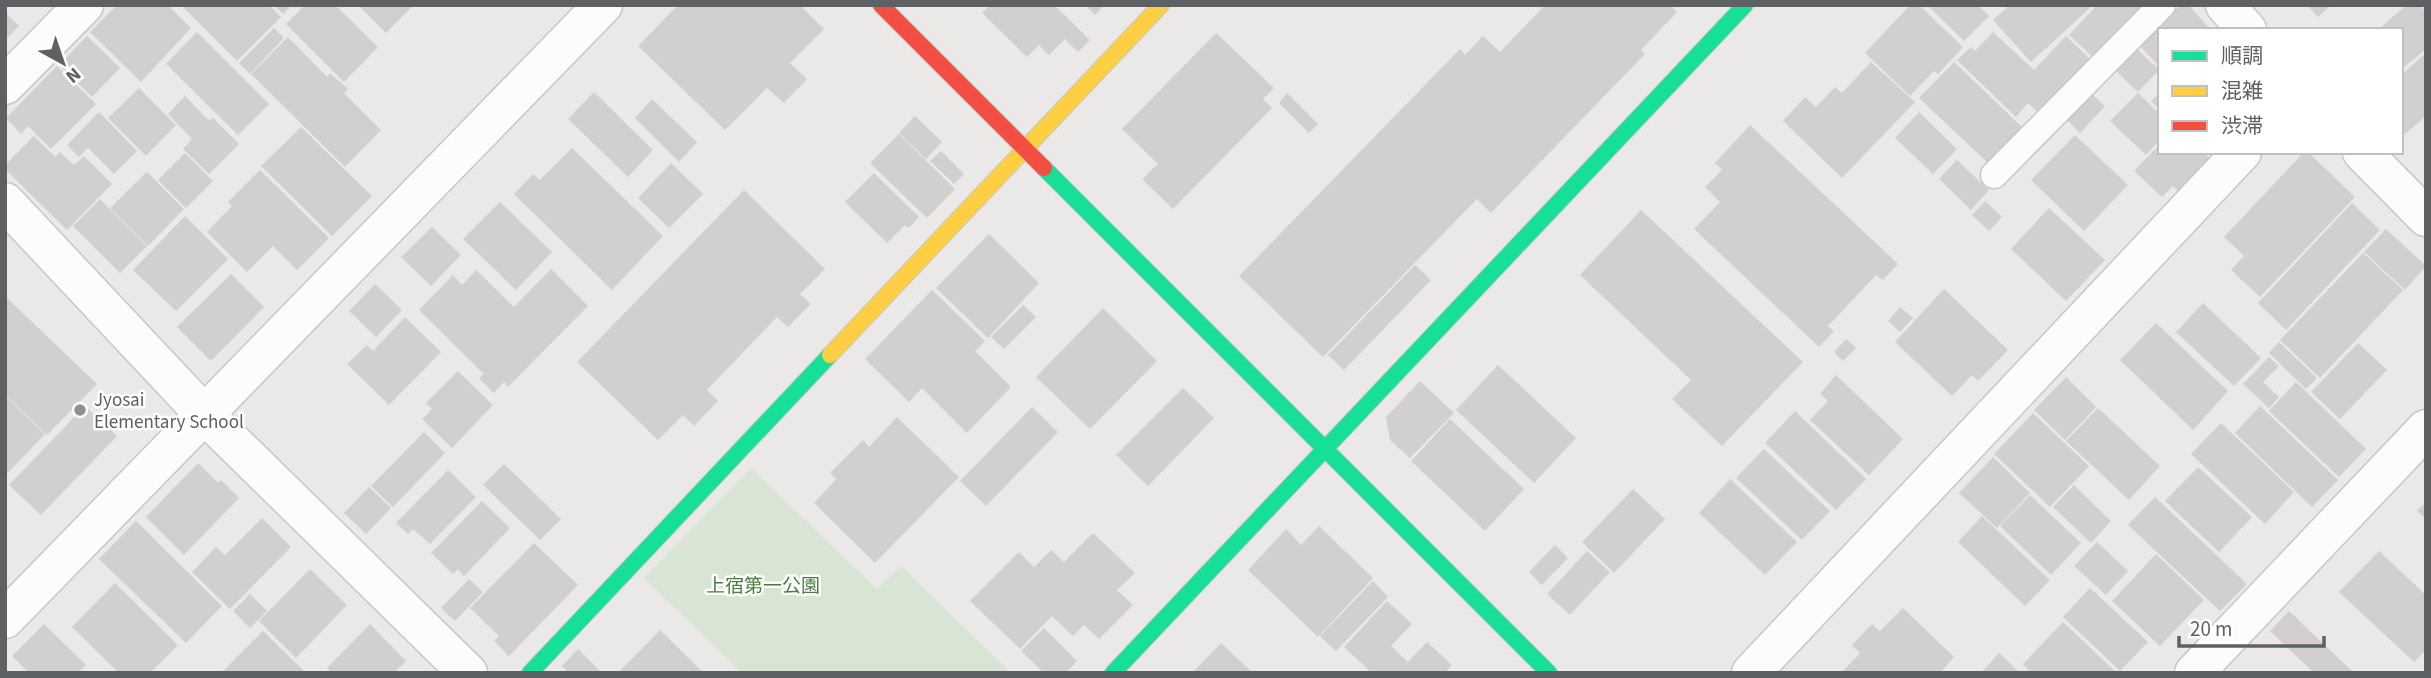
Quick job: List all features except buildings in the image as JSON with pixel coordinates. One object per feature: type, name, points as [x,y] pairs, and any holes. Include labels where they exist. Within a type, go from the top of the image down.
[{"type":"street","points":[[5,85],[84,5]]},
{"type":"street","points":[[5,619],[603,5]]},
{"type":"street","points":[[881,5],[1549,673]]},
{"type":"street","points":[[530,673],[1161,5]]},
{"type":"street","points":[[1113,673],[1745,5]]},
{"type":"street","points":[[2225,5],[2245,28]]},
{"type":"street","points":[[1751,673],[2240,154]]},
{"type":"street","points":[[2364,154],[2426,216]]},
{"type":"street","points":[[5,202],[205,415],[468,673]]},
{"type":"street","points":[[2194,673],[2426,429]]},
{"type":"lane","points":[[1994,175],[2162,5]]},
{"type":"green space","name":"上宿第一公園","points":[[751,468],[877,589],[901,566],[1011,673],[742,673],[644,578]]},
{"type":"traffic: fast","points":[[1113,673],[1745,5]]},
{"type":"traffic: fast","points":[[1044,168],[1549,673]]},
{"type":"traffic: fast","points":[[530,673],[830,355]]},
{"type":"traffic: slow","points":[[830,355],[1161,5]]},
{"type":"traffic: jam","points":[[881,5],[1044,168]]},
{"type":"place","name":"Jyosai Elementary School","points":[[80,410]]}]
